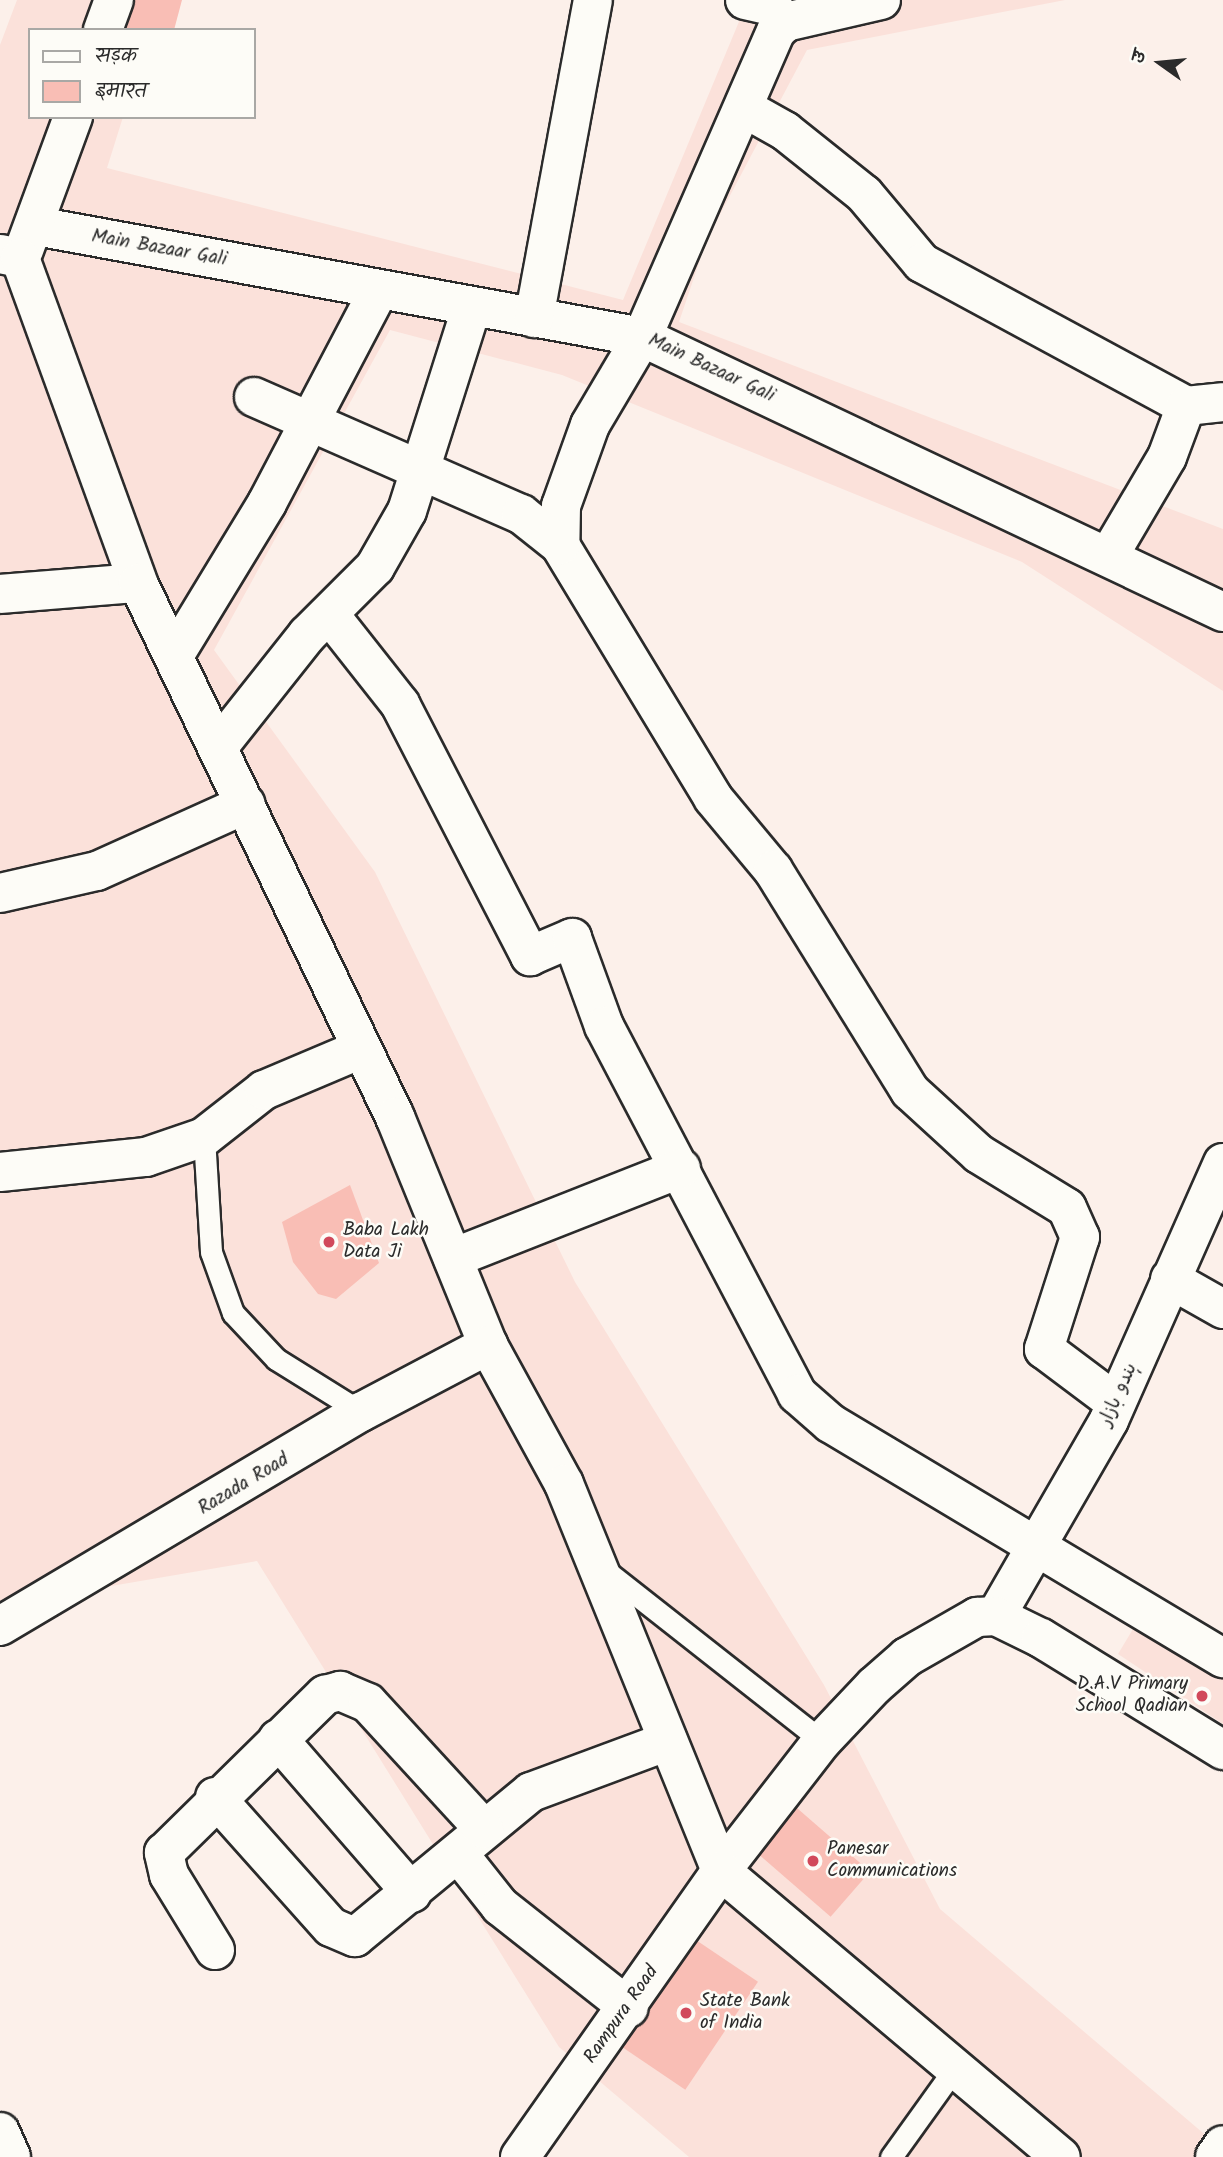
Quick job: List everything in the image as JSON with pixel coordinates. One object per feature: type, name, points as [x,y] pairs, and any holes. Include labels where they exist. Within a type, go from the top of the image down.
[{"type":"street","points":[[104,28],[114,0]]},
{"type":"street","points":[[534,318],[593,0]]},
{"type":"street","points":[[745,0],[770,6],[786,22]]},
{"type":"street","points":[[560,545],[561,506],[590,425],[642,337],[776,31],[786,22],[881,0]]},
{"type":"street","points":[[744,108],[785,131],[863,194],[922,263],[1186,406],[1223,402]]},
{"type":"street","points":[[72,119],[19,246],[138,583],[219,746],[361,1049],[453,1258],[488,1345],[601,1567],[721,1871],[1060,2157]]},
{"type":"street","name":"Main Bazaar Gali","points":[[19,246],[379,290],[642,337],[1223,612]]},
{"type":"street","points":[[174,656],[311,419],[379,290]]},
{"type":"street","points":[[219,746],[329,614],[375,567],[407,511],[472,306]]},
{"type":"street","points":[[254,397],[311,419],[521,514],[560,545],[713,798],[773,870],[910,1091],[979,1154],[1068,1208],[1080,1237],[1044,1349],[1116,1403]]},
{"type":"street","points":[[1108,557],[1167,457],[1186,406]]},
{"type":"street","points":[[0,594],[138,583]]},
{"type":"street","points":[[329,614],[400,704],[530,956],[572,938],[604,1026],[681,1168],[797,1394],[830,1423],[1035,1541],[1223,1658]]},
{"type":"street","points":[[0,893],[97,871],[246,804]]},
{"type":"street","points":[[0,1172],[146,1157],[204,1137],[264,1090],[361,1049]]},
{"type":"street","name":"ہندو بازار","points":[[996,1616],[1035,1541],[1116,1403],[1223,1163]]},
{"type":"street","points":[[453,1258],[681,1168]]},
{"type":"street","points":[[1170,1279],[1223,1310]]},
{"type":"street","name":"Razada Road","points":[[0,1626],[361,1412],[488,1345]]},
{"type":"street","points":[[996,1616],[1223,1750]]},
{"type":"street","name":"Rampura Road","points":[[520,2157],[629,2008],[721,1871],[822,1741],[907,1657],[977,1617],[996,1616]]},
{"type":"street","points":[[215,1950],[169,1875],[164,1853],[215,1797],[325,1695],[354,1694],[471,1841],[500,1906],[629,2008]]},
{"type":"street","points":[[278,1739],[412,1893]]},
{"type":"street","points":[[215,1797],[343,1937],[367,1931],[471,1841],[550,1780],[668,1741]]},
{"type":"street","points":[[0,2132],[11,2157]]},
{"type":"street","points":[[1215,2157],[1223,2145]]},
{"type":"lane","points":[[204,1137],[211,1252],[233,1313],[276,1359],[361,1412]]},
{"type":"lane","points":[[601,1567],[822,1741]]},
{"type":"lane","points":[[891,2157],[954,2068]]},
{"type":"shaded area","points":[[17,0],[161,0],[152,28],[28,28],[28,119],[122,119],[107,168],[623,300],[748,0],[1065,0],[807,50],[707,239],[679,322],[1223,529],[1223,691],[1022,562],[562,375],[390,330],[214,650],[375,872],[575,1282],[824,1685],[940,1909],[1223,2150],[1223,2157],[689,2157],[559,2047],[257,1561],[0,1605],[0,45]]},
{"type":"shaded area","name":"D.A.V Primary School Qadian","points":[[1142,1614],[1223,1668],[1223,1724],[1118,1654]]},
{"type":"building","points":[[135,0],[182,0],[175,28],[127,28]]},
{"type":"building","name":"Baba Lakh Data Ji","points":[[350,1185],[379,1263],[336,1299],[318,1294],[293,1262],[282,1222]]},
{"type":"building","name":"Panesar Communications","points":[[790,1802],[870,1872],[831,1917],[751,1847]]},
{"type":"building","name":"State Bank of India","points":[[690,1936],[758,1982],[685,2090],[617,2044]]},
{"type":"place","name":"Baba Lakh Data Ji","points":[[329,1242]]},
{"type":"place","name":"D.A.V Primary School Qadian","points":[[1202,1696]]},
{"type":"place","name":"Panesar Communications","points":[[813,1861]]},
{"type":"place","name":"State Bank of India","points":[[686,2013]]}]
